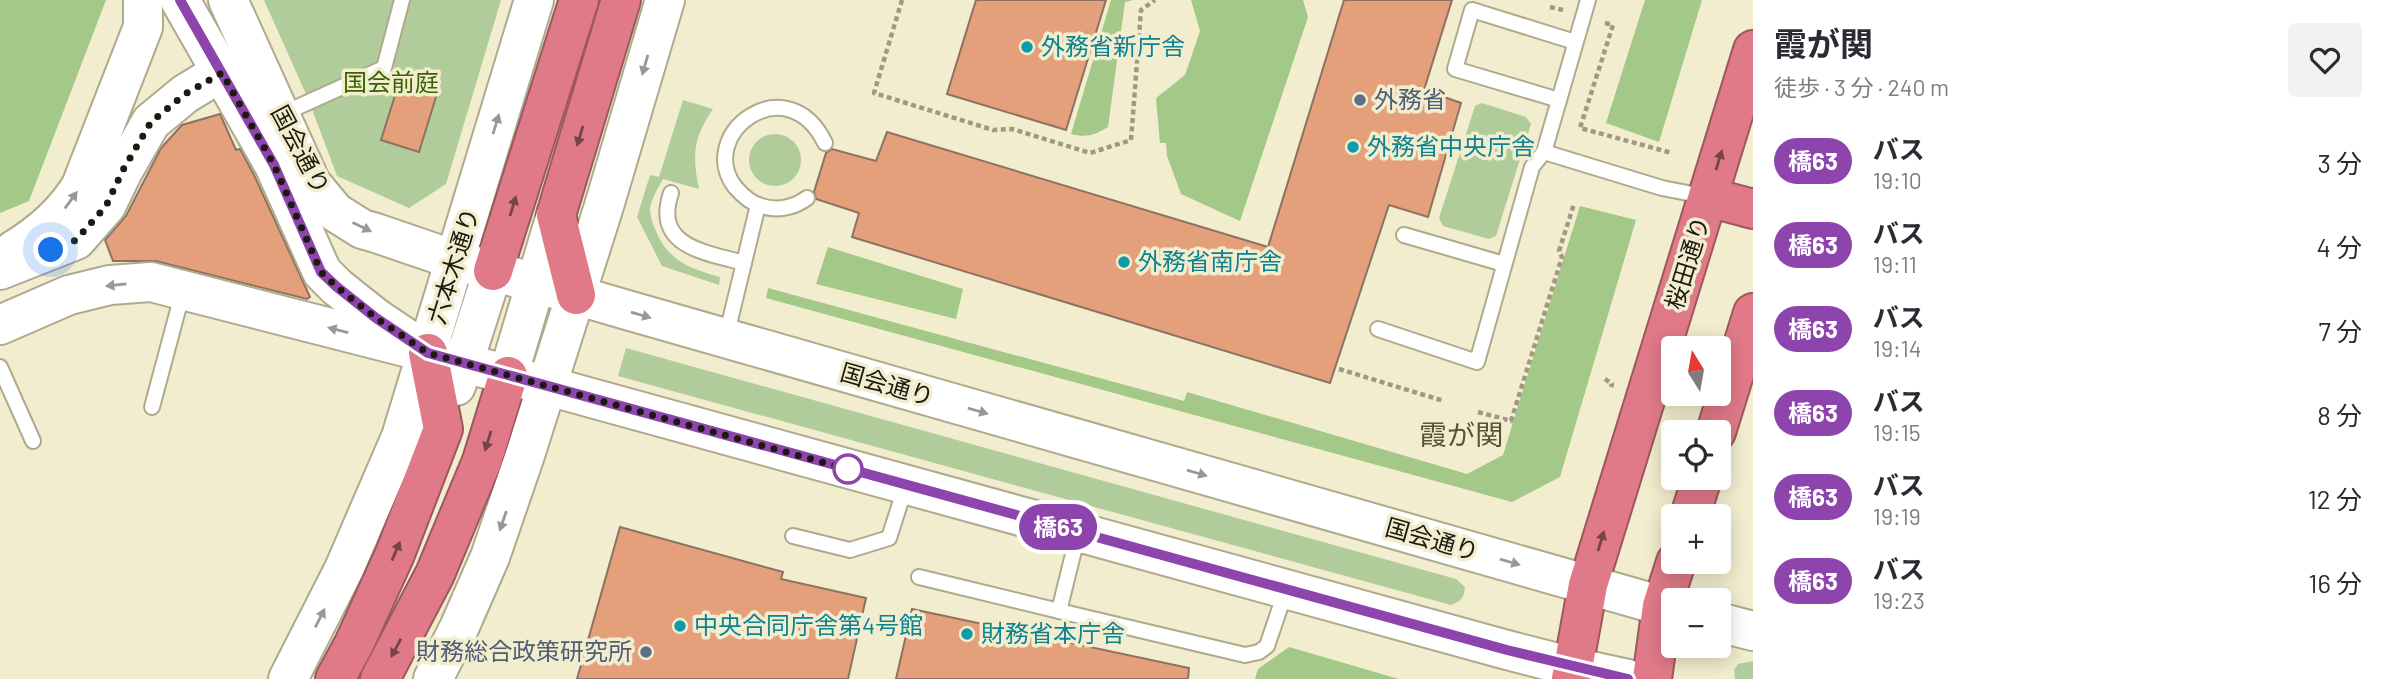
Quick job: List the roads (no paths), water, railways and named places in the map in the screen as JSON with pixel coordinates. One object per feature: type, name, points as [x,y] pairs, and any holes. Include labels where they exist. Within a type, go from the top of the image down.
[{"type":"highway","points":[[493,271],[579,0]]},
{"type":"highway","points":[[576,295],[556,215],[621,0]]},
{"type":"highway","name":"桜田通り","points":[[1572,673],[1588,584],[1753,50]]},
{"type":"highway","points":[[1708,197],[1753,209]]},
{"type":"highway","points":[[1720,420],[1753,313]]},
{"type":"highway","points":[[335,679],[395,554],[443,429],[445,358]]},
{"type":"highway","points":[[380,679],[435,574],[482,461],[508,376]]},
{"type":"highway","points":[[1652,679],[1661,639]]},
{"type":"main road","points":[[0,258],[42,232],[70,204],[81,186],[143,27],[143,0]]},
{"type":"main road","name":"国会通り","points":[[180,0],[279,115],[311,183],[335,212],[362,229],[455,260],[1661,606]]},
{"type":"main road","name":"国会通り","points":[[228,0],[237,63],[274,165],[321,272],[376,318],[445,358],[1286,589],[1572,673],[1628,679]]},
{"type":"main road","name":"六本木通り","points":[[288,679],[344,569],[396,449],[445,358],[455,260],[534,0]]},
{"type":"main road","points":[[433,679],[490,557],[548,387],[665,0]]},
{"type":"main road","points":[[0,271],[76,240],[106,206],[151,122],[185,94],[237,63]]},
{"type":"main road","points":[[508,376],[556,215]]},
{"type":"main road","points":[[0,326],[69,295],[110,285],[151,282],[445,358],[493,271]]},
{"type":"main road","points":[[508,376],[576,295]]},
{"type":"main road","points":[[1731,625],[1753,631]]},
{"type":"lane","points":[[279,115],[384,68],[402,0]]},
{"type":"lane","points":[[1378,330],[1477,362],[1532,167],[1544,152],[1588,0]]},
{"type":"lane","points":[[1559,100],[1455,69],[1468,22],[1472,10],[1576,43]]},
{"type":"lane","points":[[807,198],[790,207],[774,209],[743,197],[732,183],[726,167],[726,150],[743,120],[757,111],[774,107],[791,110],[806,117],[818,129],[825,143]]},
{"type":"lane","points":[[1544,152],[1662,188],[1708,197]]},
{"type":"lane","points":[[671,193],[667,204],[667,221],[675,237],[692,248],[744,263]]},
{"type":"lane","points":[[725,338],[758,205]]},
{"type":"lane","points":[[1405,235],[1504,264]]},
{"type":"lane","points":[[152,407],[183,290]]},
{"type":"lane","points":[[0,367],[33,441]]},
{"type":"lane","points":[[793,536],[850,550],[889,538],[906,485]]},
{"type":"lane","points":[[1059,611],[1078,532]]},
{"type":"lane","points":[[919,577],[1245,655],[1259,652],[1267,646],[1286,589]]},
{"type":"place","name":"外務省新庁舎","points":[[1027,47]]},
{"type":"place","name":"外務省","points":[[1360,100]]},
{"type":"place","name":"外務省中央庁舎","points":[[1353,147]]},
{"type":"place","name":"外務省南庁舎","points":[[1124,262]]},
{"type":"place","name":"中央合同庁舎第4号館","points":[[680,626]]},
{"type":"place","name":"財務省本庁舎","points":[[967,634]]},
{"type":"place","name":"財務総合政策研究所","points":[[646,652]]},
{"type":"district","name":"霞が関","points":[[1461,435]]},
{"type":"park label","name":"国会前庭","points":[[391,83]]}]
